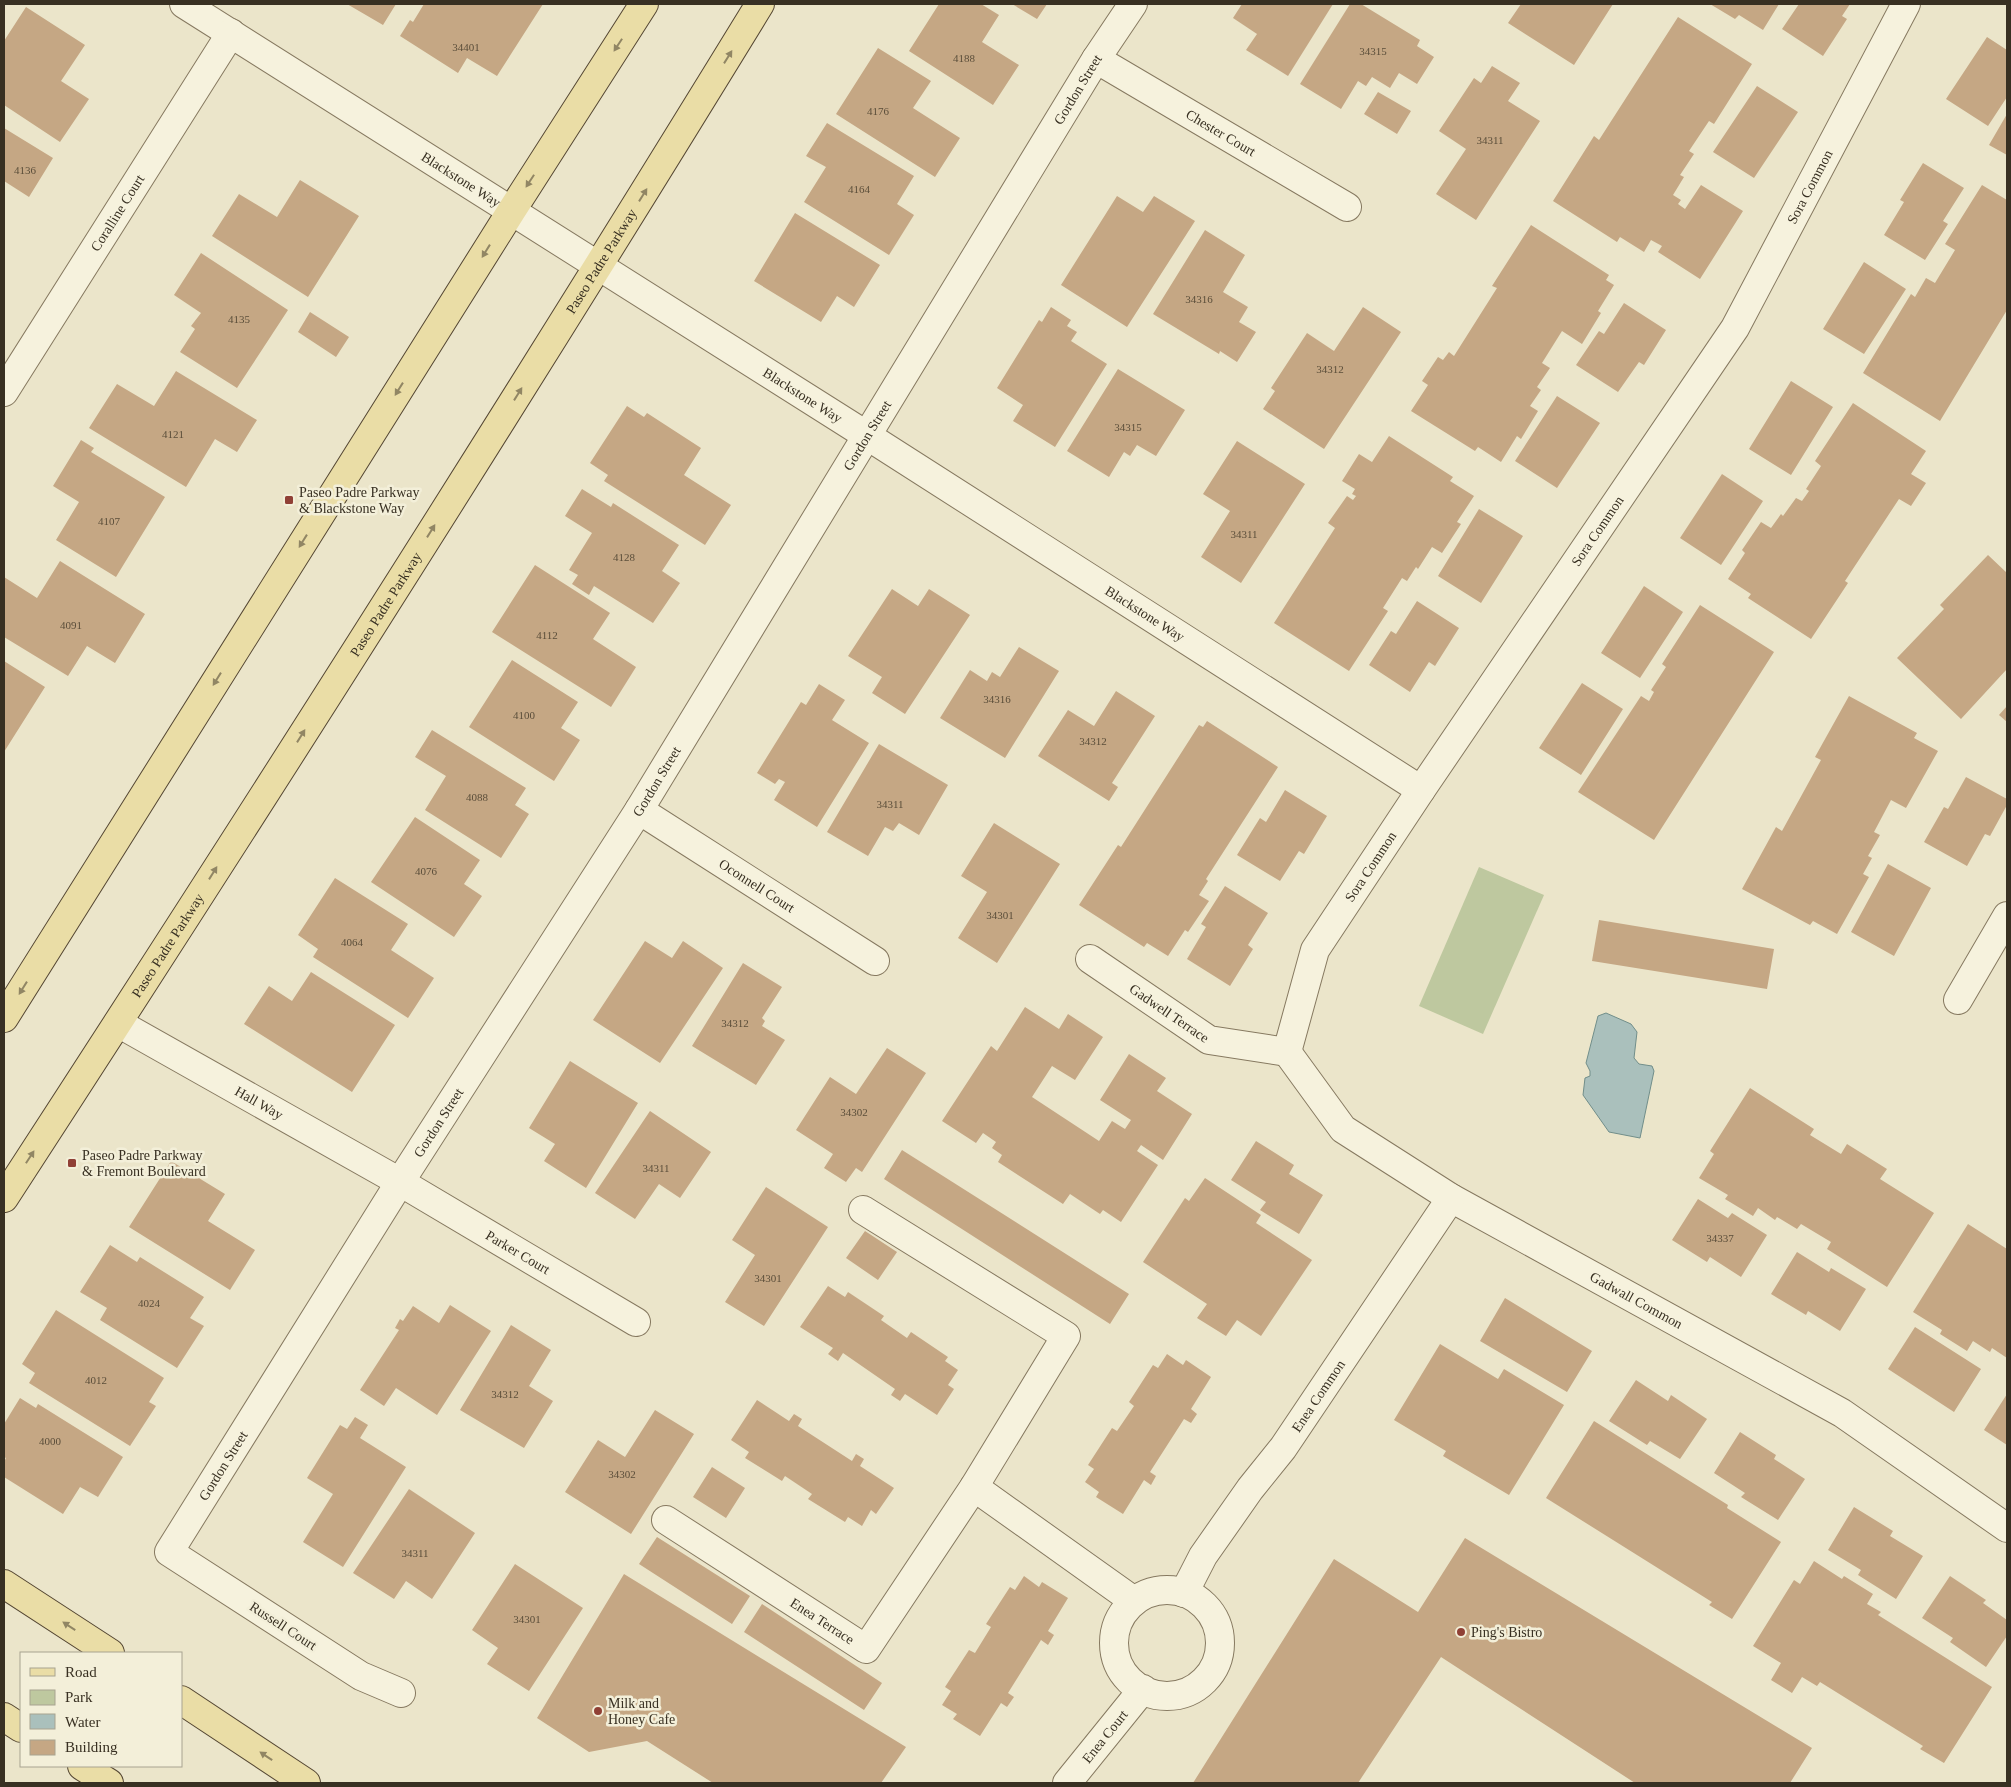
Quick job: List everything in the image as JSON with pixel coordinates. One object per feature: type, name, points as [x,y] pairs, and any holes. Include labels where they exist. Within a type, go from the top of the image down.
[{"type":"main road","points":[[4,1018],[512,210],[644,4]]},
{"type":"main road","name":"Paseo Padre Parkway","points":[[4,1198],[118,1023],[599,266],[760,4]]},
{"type":"main road","points":[[4,1584],[108,1652]]},
{"type":"main road","points":[[182,1701],[306,1783]]},
{"type":"main road","points":[[4,1717],[20,1727]]},
{"type":"main road","points":[[84,1767],[109,1783]]},
{"type":"street","name":"Blackstone Way","points":[[184,4],[512,210],[1421,790]]},
{"type":"street","name":"Gordon Street","points":[[169,1552],[400,1182],[639,810],[1096,59],[1133,4]]},
{"type":"street","name":"Sora Common","points":[[1287,1052],[1315,950],[1421,790],[1736,328],[1906,4]]},
{"type":"street","name":"Coralline Court","points":[[4,392],[231,34]]},
{"type":"street","name":"Chester Court","points":[[1096,59],[1346,207]]},
{"type":"street","name":"Oconnell Court","points":[[639,810],[875,961]]},
{"type":"street","points":[[1958,1000],[2007,916]]},
{"type":"street","name":"Gadwell Terrace","points":[[1090,959],[1209,1040],[1287,1052]]},
{"type":"street","name":"Hall Way","points":[[118,1023],[400,1182]]},
{"type":"street","name":"Gadwall Common","points":[[1287,1052],[1343,1129],[1451,1198],[1842,1413],[2007,1528]]},
{"type":"street","name":"Parker Court","points":[[400,1182],[636,1322]]},
{"type":"street","name":"Enea Common","points":[[1184,1593],[1203,1556],[1250,1489],[1283,1448],[1451,1198]]},
{"type":"street","name":"Enea Terrace","points":[[666,1520],[866,1649],[974,1487],[1066,1336],[863,1210]]},
{"type":"street","points":[[974,1487],[1134,1601]]},
{"type":"street","name":"Russell Court","points":[[169,1552],[361,1676],[401,1693]]},
{"type":"street","points":[[1177,1590],[1184,1593],[1204,1604],[1213,1616],[1218,1630],[1220,1646],[1217,1660],[1210,1674],[1186,1692],[1172,1696],[1156,1694],[1142,1689],[1130,1681],[1120,1669],[1115,1655],[1114,1640],[1117,1625],[1124,1612],[1134,1601],[1147,1593],[1177,1590]]},
{"type":"street","name":"Enea Court","points":[[1068,1783],[1142,1689]]},
{"type":"green space","points":[[1479,867],[1544,895],[1483,1034],[1419,1006]]},
{"type":"water","points":[[1606,1013],[1631,1024],[1637,1032],[1634,1058],[1639,1064],[1652,1066],[1654,1071],[1640,1138],[1609,1132],[1583,1095],[1585,1078],[1590,1076],[1586,1063],[1598,1016]]},
{"type":"building","points":[[347,4],[396,4],[383,25]]},
{"type":"building","points":[[424,4],[543,4],[497,76],[467,58],[458,73],[400,36],[410,20],[413,22]]},
{"type":"building","points":[[939,4],[981,4],[999,15],[982,42],[1019,65],[993,105],[909,51]]},
{"type":"building","points":[[1012,4],[1047,4],[1037,19]]},
{"type":"building","points":[[1242,4],[1333,4],[1288,76],[1246,50],[1257,34],[1233,18]]},
{"type":"building","points":[[1350,4],[1361,4],[1420,40],[1417,46],[1434,57],[1417,84],[1399,73],[1390,88],[1372,77],[1366,86],[1358,81],[1341,109],[1300,84]]},
{"type":"building","points":[[1521,4],[1613,4],[1574,65],[1508,23]]},
{"type":"building","points":[[1710,4],[1779,4],[1763,30],[1739,15],[1735,19]]},
{"type":"building","points":[[1799,4],[1850,4],[1842,16],[1847,19],[1823,56],[1782,29]]},
{"type":"building","points":[[26,7],[85,45],[61,81],[89,99],[60,142],[4,105],[4,41]]},
{"type":"building","points":[[1678,17],[1752,64],[1714,124],[1709,121],[1689,151],[1694,154],[1680,175],[1684,177],[1673,195],[1681,200],[1678,204],[1685,209],[1701,185],[1743,211],[1700,279],[1658,252],[1662,246],[1651,240],[1644,252],[1620,237],[1617,242],[1553,201],[1594,136],[1599,140]]},
{"type":"building","points":[[1987,37],[2007,50],[2007,97],[1988,126],[1946,99]]},
{"type":"building","points":[[878,48],[931,81],[913,108],[960,138],[935,177],[836,114]]},
{"type":"building","points":[[1492,66],[1520,83],[1508,101],[1540,121],[1476,220],[1436,194],[1466,149],[1439,131],[1474,78],[1481,83]]},
{"type":"building","points":[[1757,86],[1798,112],[1754,178],[1713,152]]},
{"type":"building","points":[[1378,92],[1411,111],[1397,134],[1364,114]]},
{"type":"building","points":[[2007,114],[2007,155],[1989,145]]},
{"type":"building","points":[[827,123],[914,176],[897,204],[914,215],[889,255],[804,202],[826,167],[806,156]]},
{"type":"building","points":[[4,128],[53,158],[29,197],[4,181]]},
{"type":"building","points":[[1923,163],[1964,188],[1943,221],[1948,224],[1925,260],[1884,235],[1904,202],[1900,200]]},
{"type":"building","points":[[300,180],[359,216],[308,297],[212,236],[239,194],[277,217]]},
{"type":"building","points":[[1982,185],[2007,200],[2007,310],[1940,421],[1863,373],[1911,294],[1915,297],[1926,278],[1935,283],[1955,250],[1945,244]]},
{"type":"building","points":[[1117,196],[1143,212],[1154,196],[1195,221],[1127,327],[1061,285]]},
{"type":"building","points":[[795,213],[880,265],[854,307],[837,296],[821,322],[754,281]]},
{"type":"building","points":[[1531,225],[1609,275],[1606,280],[1614,285],[1598,311],[1601,313],[1582,344],[1562,331],[1542,363],[1550,368],[1537,387],[1541,390],[1530,406],[1538,411],[1521,439],[1517,436],[1501,462],[1478,447],[1475,451],[1411,411],[1428,385],[1422,381],[1438,357],[1443,360],[1449,352],[1454,356],[1497,288],[1492,286]]},
{"type":"building","points":[[1205,230],[1245,255],[1223,292],[1248,307],[1239,322],[1256,332],[1237,362],[1220,351],[1219,354],[1153,314]]},
{"type":"building","points":[[201,253],[288,310],[237,388],[180,352],[195,329],[191,326],[201,313],[174,295]]},
{"type":"building","points":[[1864,262],[1906,289],[1864,354],[1823,329]]},
{"type":"building","points":[[1624,303],[1666,330],[1644,365],[1639,362],[1618,392],[1576,365],[1599,331],[1604,334]]},
{"type":"building","points":[[1051,307],[1071,320],[1067,326],[1077,332],[1071,341],[1107,364],[1055,447],[1013,421],[1023,405],[997,388],[1039,320],[1042,322]]},
{"type":"building","points":[[1363,307],[1401,332],[1324,449],[1263,409],[1275,391],[1271,388],[1307,333],[1334,351]]},
{"type":"building","points":[[310,312],[349,337],[336,357],[298,332]]},
{"type":"building","points":[[1118,369],[1185,410],[1156,456],[1137,445],[1130,456],[1124,452],[1109,477],[1067,451]]},
{"type":"building","points":[[176,371],[257,420],[237,452],[215,439],[186,487],[89,428],[117,384],[154,406]]},
{"type":"building","points":[[1791,381],[1833,407],[1791,475],[1749,449]]},
{"type":"building","points":[[1557,396],[1600,423],[1557,488],[1515,461]]},
{"type":"building","points":[[1853,403],[1926,451],[1911,474],[1926,483],[1911,506],[1899,499],[1845,581],[1848,583],[1811,639],[1748,598],[1751,594],[1728,579],[1745,553],[1742,550],[1761,522],[1771,528],[1781,514],[1783,516],[1796,498],[1802,501],[1809,491],[1806,489],[1821,466],[1815,461]]},
{"type":"building","points":[[627,406],[644,417],[647,413],[701,448],[684,475],[731,505],[705,545],[604,481],[608,475],[590,463]]},
{"type":"building","points":[[1389,436],[1453,477],[1450,481],[1474,496],[1457,522],[1461,524],[1442,553],[1432,547],[1418,569],[1416,567],[1407,581],[1402,578],[1383,608],[1388,611],[1349,671],[1274,623],[1335,528],[1328,523],[1347,496],[1353,500],[1356,496],[1352,494],[1355,489],[1342,481],[1359,454],[1372,462]]},
{"type":"building","points":[[81,440],[94,448],[91,452],[165,497],[116,577],[56,540],[79,502],[53,486]]},
{"type":"building","points":[[1237,441],[1305,484],[1241,583],[1201,557],[1230,511],[1203,494]]},
{"type":"building","points":[[1722,474],[1763,501],[1721,565],[1680,538]]},
{"type":"building","points":[[582,489],[611,507],[613,503],[679,545],[662,571],[680,583],[653,623],[594,586],[589,595],[572,584],[578,575],[569,570],[592,533],[565,516]]},
{"type":"building","points":[[1479,509],[1523,536],[1481,603],[1438,576]]},
{"type":"building","points":[[1988,555],[2007,573],[2007,669],[1961,719],[1897,658],[1944,609],[1940,605]]},
{"type":"building","points":[[60,561],[145,614],[115,663],[87,646],[68,676],[4,637],[4,577],[37,598]]},
{"type":"building","points":[[535,565],[610,613],[593,639],[636,667],[611,707],[492,632]]},
{"type":"building","points":[[1644,586],[1683,612],[1640,678],[1601,653]]},
{"type":"building","points":[[892,589],[918,606],[929,589],[970,615],[905,714],[872,693],[882,677],[848,656]]},
{"type":"building","points":[[1417,601],[1459,628],[1435,666],[1429,662],[1410,692],[1369,665],[1391,631],[1396,634]]},
{"type":"building","points":[[1700,605],[1774,652],[1654,840],[1578,792],[1641,696],[1649,701],[1654,692],[1651,690],[1666,667],[1662,664]]},
{"type":"building","points":[[1019,647],[1059,671],[1005,758],[940,718],[970,670],[987,681],[992,672],[1000,677]]},
{"type":"building","points":[[512,660],[578,702],[561,728],[580,740],[554,781],[469,727]]},
{"type":"building","points":[[4,661],[45,687],[4,752]]},
{"type":"building","points":[[1582,683],[1623,709],[1581,775],[1539,748]]},
{"type":"building","points":[[819,684],[845,700],[832,720],[869,743],[817,827],[774,800],[785,782],[779,779],[775,784],[757,773],[801,702],[806,705]]},
{"type":"building","points":[[1116,691],[1155,716],[1112,783],[1118,787],[1109,801],[1038,756],[1068,710],[1094,726]]},
{"type":"building","points":[[1849,696],[1917,733],[1914,738],[1938,751],[1906,808],[1891,800],[1874,832],[1880,835],[1868,856],[1872,858],[1863,874],[1869,877],[1837,934],[1813,921],[1810,925],[1742,889],[1776,827],[1782,831],[1821,760],[1815,757]]},
{"type":"building","points":[[2007,706],[2007,722],[1999,715]]},
{"type":"building","points":[[1207,721],[1278,767],[1206,879],[1208,881],[1199,895],[1209,901],[1188,932],[1185,930],[1168,956],[1147,943],[1144,947],[1079,905],[1118,845],[1121,847],[1199,725],[1203,727]]},
{"type":"building","points":[[432,730],[526,788],[515,805],[529,814],[501,858],[425,810],[446,776],[415,757]]},
{"type":"building","points":[[879,744],[948,785],[919,835],[899,823],[893,831],[885,827],[868,856],[827,832]]},
{"type":"building","points":[[1966,777],[2007,799],[2007,805],[1990,836],[1985,834],[1967,866],[1924,842],[1944,807],[1948,809]]},
{"type":"building","points":[[1285,790],[1327,816],[1304,854],[1299,851],[1280,881],[1237,855],[1260,818],[1266,822]]},
{"type":"building","points":[[415,817],[480,860],[464,884],[482,896],[454,937],[371,882]]},
{"type":"building","points":[[994,823],[1060,864],[997,963],[958,938],[987,892],[961,876]]},
{"type":"building","points":[[1888,864],[1931,888],[1894,956],[1851,932]]},
{"type":"building","points":[[335,878],[408,924],[391,950],[434,978],[408,1018],[313,957],[318,949],[298,935]]},
{"type":"building","points":[[1225,886],[1268,913],[1248,945],[1253,949],[1230,986],[1187,959],[1206,927],[1201,924]]},
{"type":"building","points":[[1599,920],[1774,949],[1767,989],[1592,961]]},
{"type":"building","points":[[645,941],[672,958],[683,941],[723,968],[660,1063],[593,1020]]},
{"type":"building","points":[[743,963],[782,987],[762,1018],[765,1021],[762,1026],[785,1040],[756,1085],[692,1046]]},
{"type":"building","points":[[311,972],[395,1025],[352,1092],[244,1024],[269,986],[292,1001]]},
{"type":"building","points":[[1025,1007],[1059,1029],[1068,1014],[1103,1037],[1075,1080],[1052,1066],[1032,1097],[1099,1141],[1112,1121],[1125,1129],[1131,1120],[1100,1100],[1129,1054],[1166,1078],[1157,1091],[1192,1114],[1163,1160],[1141,1145],[1137,1151],[1158,1165],[1121,1222],[1103,1210],[1100,1214],[1070,1194],[1063,1204],[998,1162],[1002,1155],[992,1148],[996,1142],[983,1133],[976,1143],[942,1121],[991,1046],[997,1051]]},
{"type":"building","points":[[887,1048],[926,1073],[862,1172],[856,1168],[846,1182],[824,1168],[833,1154],[796,1130],[830,1077],[856,1094]]},
{"type":"building","points":[[570,1061],[638,1103],[586,1188],[544,1161],[555,1144],[529,1128]]},
{"type":"building","points":[[1750,1088],[1814,1129],[1810,1135],[1841,1154],[1847,1144],[1887,1169],[1880,1179],[1934,1213],[1887,1287],[1827,1249],[1831,1242],[1801,1224],[1797,1229],[1777,1217],[1775,1220],[1758,1208],[1753,1216],[1725,1199],[1728,1195],[1699,1178],[1714,1154],[1710,1151]]},
{"type":"building","points":[[650,1111],[711,1152],[680,1198],[659,1184],[635,1219],[595,1193]]},
{"type":"building","points":[[1256,1141],[1294,1165],[1289,1174],[1323,1195],[1299,1234],[1260,1210],[1266,1202],[1231,1180]]},
{"type":"building","points":[[902,1150],[1129,1294],[1110,1324],[884,1179]]},
{"type":"building","points":[[171,1161],[225,1194],[208,1221],[255,1250],[230,1290],[129,1227]]},
{"type":"building","points":[[1205,1178],[1261,1215],[1256,1223],[1312,1260],[1261,1336],[1237,1320],[1226,1336],[1197,1318],[1207,1304],[1143,1262],[1185,1198],[1189,1201]]},
{"type":"building","points":[[766,1187],[828,1227],[764,1326],[725,1302],[755,1255],[732,1240]]},
{"type":"building","points":[[1698,1199],[1728,1218],[1732,1213],[1767,1235],[1741,1277],[1710,1257],[1707,1262],[1672,1240]]},
{"type":"building","points":[[1968,1224],[2007,1249],[2007,1358],[1992,1348],[1990,1352],[1973,1341],[1967,1351],[1940,1334],[1942,1330],[1913,1312]]},
{"type":"building","points":[[865,1231],[897,1252],[878,1280],[846,1258]]},
{"type":"building","points":[[110,1245],[137,1262],[140,1257],[204,1297],[190,1318],[204,1326],[177,1368],[100,1320],[107,1308],[80,1292]]},
{"type":"building","points":[[1797,1252],[1829,1272],[1831,1268],[1866,1289],[1840,1331],[1808,1311],[1806,1315],[1771,1294]]},
{"type":"building","points":[[828,1286],[845,1297],[848,1292],[884,1316],[881,1320],[907,1338],[911,1332],[948,1357],[945,1361],[958,1370],[948,1385],[954,1389],[937,1415],[905,1394],[900,1401],[891,1395],[895,1389],[843,1353],[838,1361],[828,1354],[833,1348],[800,1327]]},
{"type":"building","points":[[1505,1298],[1592,1351],[1567,1392],[1480,1341]]},
{"type":"building","points":[[450,1305],[491,1331],[437,1415],[396,1388],[384,1406],[360,1390],[399,1330],[395,1328],[400,1319],[403,1321],[413,1306],[439,1323]]},
{"type":"building","points":[[56,1310],[164,1378],[149,1402],[156,1406],[130,1446],[29,1383],[35,1373],[22,1364]]},
{"type":"building","points":[[511,1325],[551,1350],[529,1386],[553,1401],[524,1448],[460,1410]]},
{"type":"building","points":[[1915,1327],[1981,1369],[1954,1412],[1888,1369]]},
{"type":"building","points":[[1440,1344],[1498,1379],[1504,1369],[1564,1405],[1509,1495],[1443,1456],[1446,1451],[1394,1420]]},
{"type":"building","points":[[1167,1354],[1183,1365],[1186,1360],[1211,1377],[1191,1409],[1197,1414],[1191,1423],[1184,1419],[1150,1472],[1156,1476],[1151,1485],[1144,1480],[1123,1514],[1096,1497],[1099,1492],[1085,1482],[1094,1469],[1088,1465],[1112,1428],[1117,1431],[1134,1406],[1129,1402],[1153,1365],[1158,1368]]},
{"type":"building","points":[[1636,1380],[1668,1401],[1671,1395],[1707,1419],[1680,1459],[1650,1441],[1647,1445],[1609,1421]]},
{"type":"building","points":[[2007,1394],[2007,1445],[1984,1430]]},
{"type":"building","points":[[20,1398],[36,1408],[38,1404],[123,1457],[98,1497],[80,1487],[63,1514],[4,1477],[4,1462],[6,1458],[4,1457],[4,1424]]},
{"type":"building","points":[[757,1400],[789,1421],[794,1414],[802,1419],[798,1426],[852,1461],[856,1454],[864,1459],[860,1466],[894,1488],[876,1514],[871,1510],[862,1526],[848,1517],[845,1522],[808,1499],[812,1494],[785,1476],[782,1481],[745,1458],[749,1452],[731,1440]]},
{"type":"building","points":[[655,1410],[694,1434],[631,1534],[565,1492],[598,1440],[625,1457]]},
{"type":"building","points":[[355,1417],[368,1425],[360,1438],[406,1467],[343,1567],[303,1542],[333,1494],[307,1478],[340,1425],[347,1429]]},
{"type":"building","points":[[1594,1421],[1728,1505],[1727,1508],[1781,1542],[1732,1619],[1709,1605],[1712,1602],[1546,1498]]},
{"type":"building","points":[[1740,1432],[1776,1455],[1774,1459],[1805,1479],[1778,1520],[1741,1497],[1745,1493],[1714,1473]]},
{"type":"building","points":[[712,1467],[745,1488],[726,1518],[693,1497]]},
{"type":"building","points":[[409,1489],[475,1533],[432,1599],[406,1581],[394,1599],[353,1573]]},
{"type":"building","points":[[1854,1507],[1893,1531],[1890,1536],[1923,1556],[1896,1599],[1858,1575],[1861,1570],[1828,1550]]},
{"type":"building","points":[[657,1537],[750,1596],[732,1624],[639,1564]]},
{"type":"building","points":[[1465,1538],[1812,1748],[1790,1783],[1635,1783],[1441,1657],[1358,1783],[1193,1783],[1334,1559],[1418,1612]]},
{"type":"building","points":[[1814,1561],[1842,1579],[1844,1576],[1873,1594],[1867,1604],[1881,1612],[1878,1615],[1992,1687],[1944,1763],[1920,1749],[1923,1746],[1820,1682],[1817,1686],[1802,1677],[1792,1693],[1771,1680],[1781,1663],[1753,1646],[1794,1580],[1800,1584]]},
{"type":"building","points":[[515,1564],[583,1608],[529,1691],[487,1664],[498,1648],[472,1630]]},
{"type":"building","points":[[624,1574],[906,1747],[881,1783],[713,1783],[647,1741],[589,1752],[537,1718]]},
{"type":"building","points":[[1024,1576],[1039,1587],[1042,1582],[1068,1598],[1048,1631],[1054,1635],[1048,1645],[1041,1640],[1008,1693],[1014,1697],[1007,1707],[1001,1703],[980,1736],[953,1719],[957,1714],[942,1705],[951,1691],[945,1687],[969,1650],[975,1653],[991,1627],[986,1624],[1010,1587],[1015,1590]]},
{"type":"building","points":[[1950,1576],[1986,1600],[1983,1603],[2007,1620],[2007,1636],[1986,1667],[1950,1642],[1953,1638],[1922,1618]]},
{"type":"building","points":[[762,1604],[882,1683],[864,1710],[744,1632]]},
{"type":"place","name":"Paseo Padre Parkway & Blackstone Way","points":[[289,500]]},
{"type":"place","name":"Paseo Padre Parkway & Fremont Boulevard","points":[[72,1163]]},
{"type":"place","name":"Ping's Bistro","points":[[1461,1632]]},
{"type":"place","name":"Milk and Honey Cafe","points":[[598,1711]]}]
